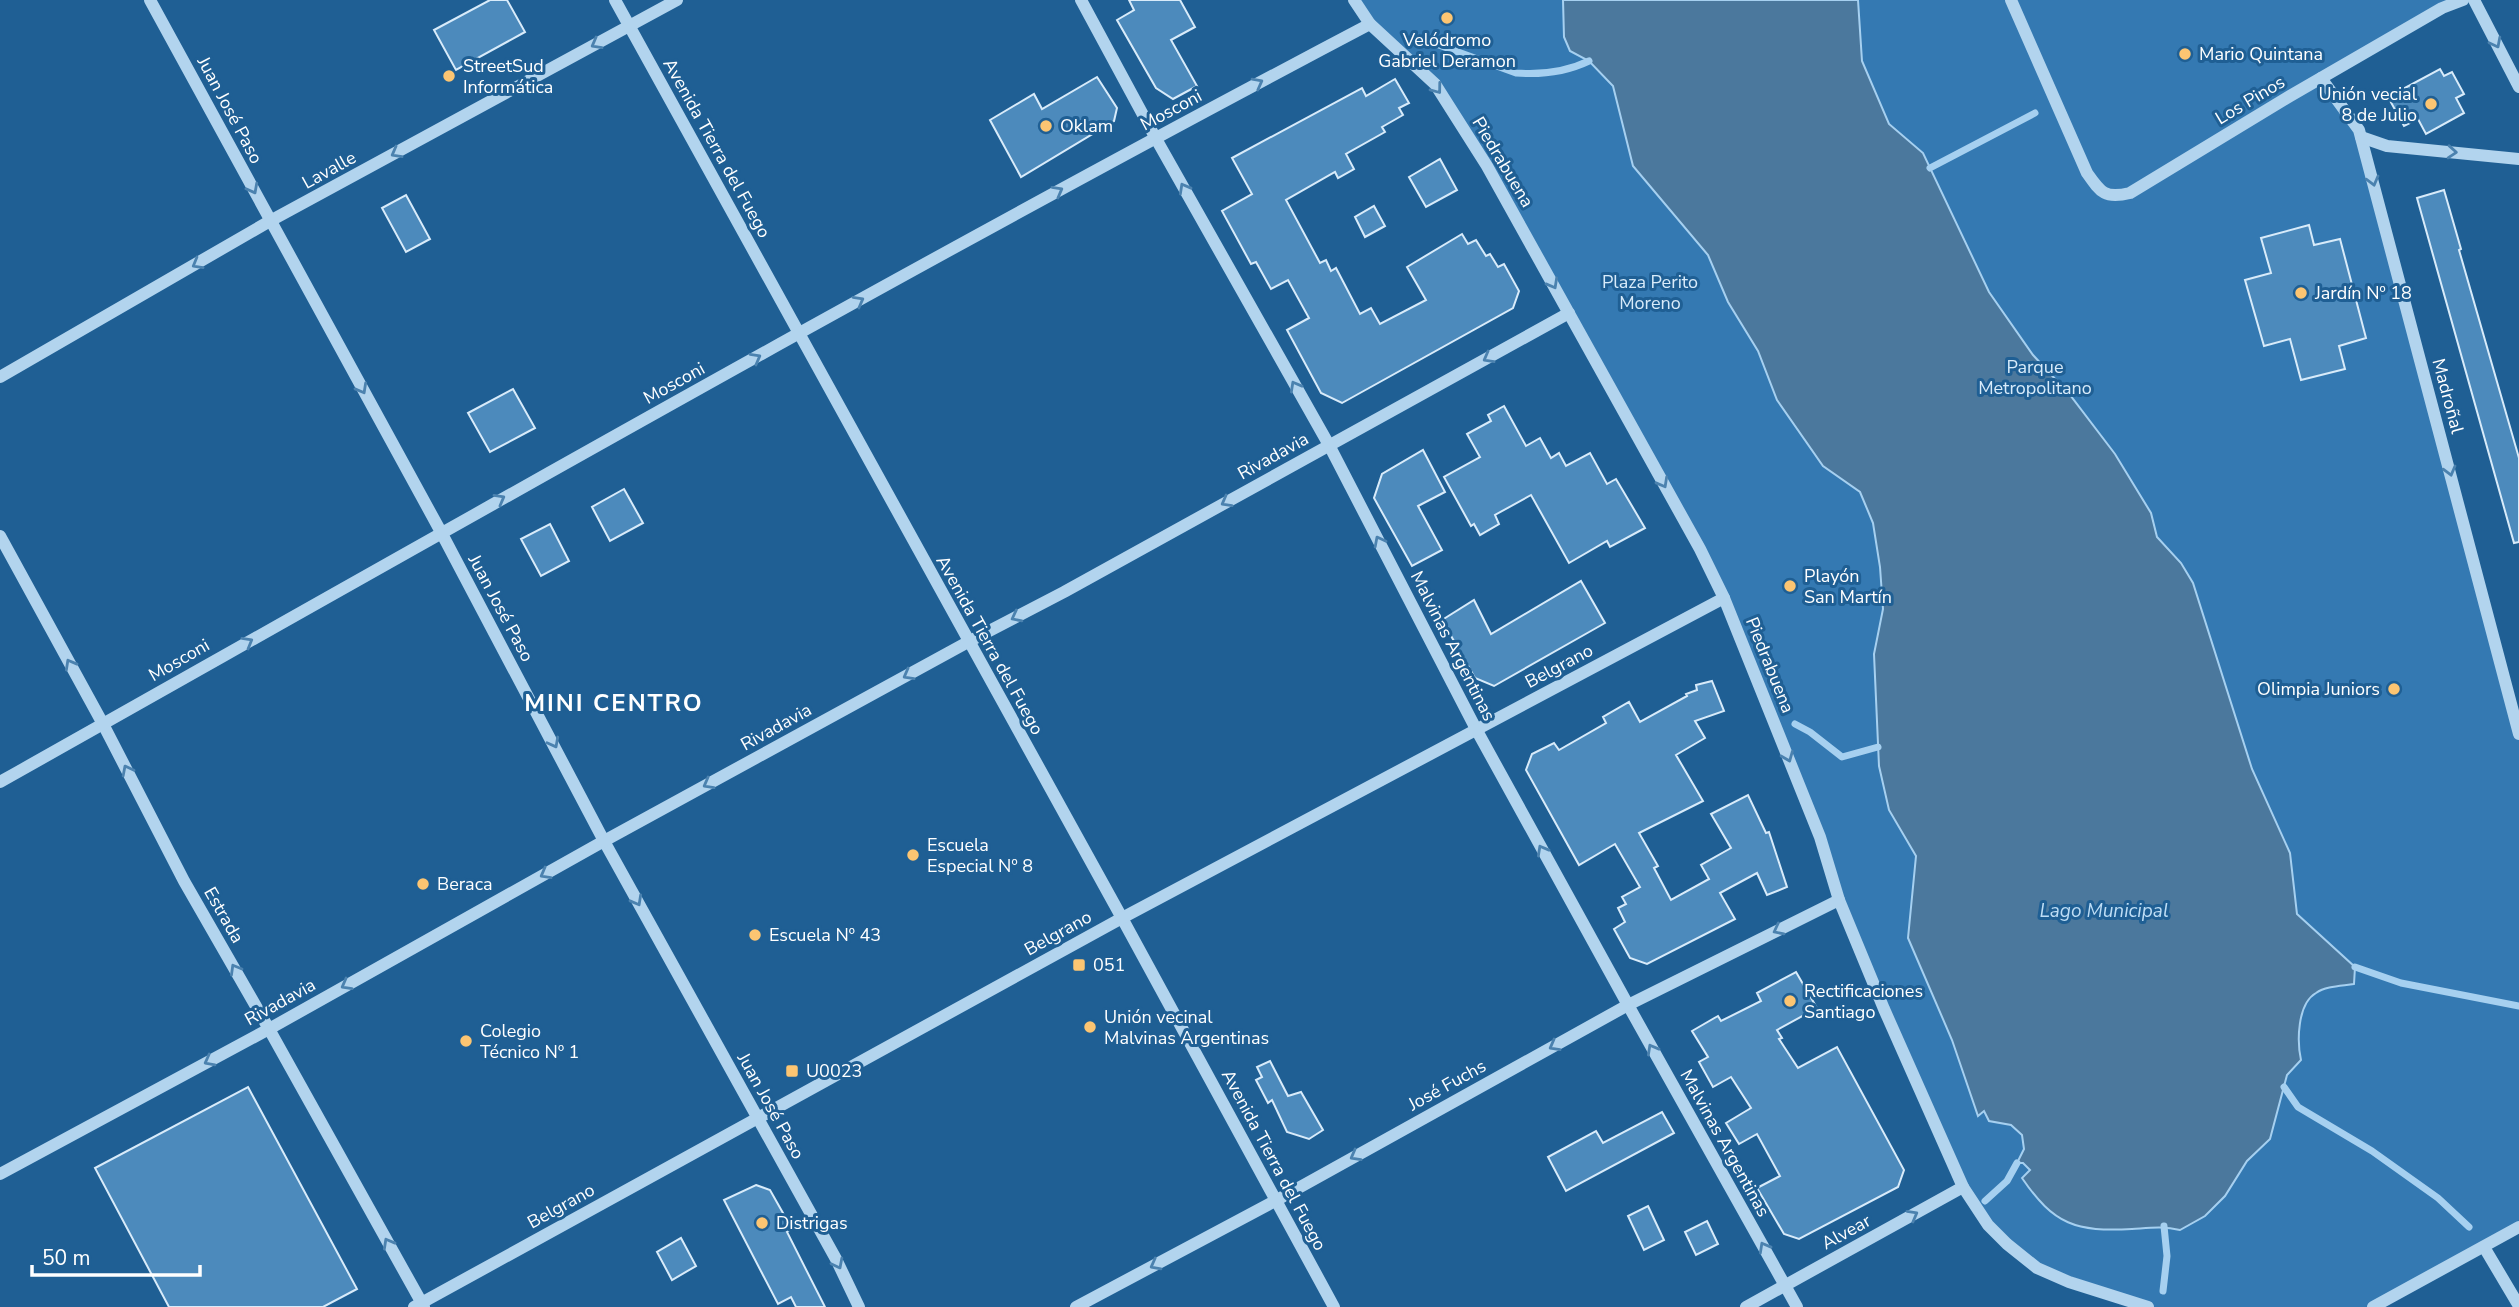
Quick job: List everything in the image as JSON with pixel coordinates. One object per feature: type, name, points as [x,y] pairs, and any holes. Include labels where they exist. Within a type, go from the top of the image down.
[{"type":"street","name":"Juan José Paso","points":[[150,0],[441,532],[604,841],[859,1307]]},
{"type":"street","name":"Avenida Tierra del Fuego","points":[[615,0],[1334,1307]]},
{"type":"street","name":"Lavalle","points":[[0,377],[270,221],[677,0]]},
{"type":"street","name":"Malvinas Argentinas","points":[[1081,0],[1155,138],[1329,445],[1476,729],[1797,1307]]},
{"type":"street","name":"Piedrabuena","points":[[1354,0],[1370,24],[1435,84],[1487,166],[1700,549],[1724,598],[1820,837],[1839,900],[1884,1009],[1964,1187],[1988,1224],[2007,1244],[2037,1268],[2069,1282],[2148,1307]]},
{"type":"street","name":"Los Pinos","points":[[2011,0],[2087,173],[2100,190],[2107,195],[2118,196],[2130,193],[2442,8],[2463,0]]},
{"type":"street","points":[[2474,0],[2519,87]]},
{"type":"street","name":"Mosconi","points":[[0,782],[441,532],[1155,138],[1370,24]]},
{"type":"street","name":"Madroñal","points":[[2321,78],[2360,130],[2519,734]]},
{"type":"street","points":[[2361,136],[2387,146],[2519,159]]},
{"type":"street","name":"Rivadavia","points":[[0,1174],[1569,313]]},
{"type":"street","name":"Estrada","points":[[0,536],[103,724],[184,881],[269,1028],[420,1306]]},
{"type":"street","name":"Belgrano","points":[[420,1306],[1122,918],[1724,598]]},
{"type":"street","name":"José Fuchs","points":[[1076,1307],[1275,1201],[1628,1005],[1839,900]]},
{"type":"street","name":"Alvear","points":[[1746,1307],[1964,1187]]},
{"type":"street","points":[[2373,1307],[2519,1227]]},
{"type":"street","points":[[2484,1247],[2519,1306]]},
{"type":"green space","name":"Parque Metropolitano","points":[[1354,0],[2463,0],[2321,78],[2359,130],[2519,734],[2519,1227],[2373,1307],[2148,1307],[2022,1257],[1963,1187],[1884,1009],[1724,598],[1435,84]]},
{"type":"water","name":"Lago Municipal","points":[[1563,0],[1858,0],[1862,61],[1889,124],[1923,153],[1989,292],[2033,355],[2070,395],[2115,454],[2151,513],[2157,537],[2181,563],[2193,583],[2252,769],[2290,853],[2297,914],[2355,967],[2354,984],[2320,991],[2310,998],[2305,1006],[2299,1034],[2301,1060],[2287,1075],[2270,1139],[2247,1161],[2225,1196],[2205,1216],[2180,1230],[2096,1229],[2081,1227],[2056,1216],[2022,1178],[2030,1170],[2023,1163],[2017,1163],[2024,1149],[2022,1135],[2011,1125],[1989,1121],[1984,1111],[1978,1116],[1952,1040],[1908,938],[1916,856],[1889,810],[1879,766],[1874,654],[1883,609],[1873,523],[1860,492],[1823,466],[1777,400],[1758,351],[1728,302],[1708,255],[1633,166],[1613,86],[1589,61],[1570,51],[1564,37]]},
{"type":"building","points":[[490,0],[507,0],[525,32],[456,70],[434,30]]},
{"type":"building","points":[[1129,0],[1180,0],[1195,27],[1171,40],[1197,86],[1173,99],[1156,88],[1117,20],[1134,10]]},
{"type":"building","points":[[2440,69],[2444,76],[2452,72],[2464,94],[2456,98],[2464,113],[2426,134],[2418,119],[2404,126],[2388,97]]},
{"type":"building","points":[[1097,77],[1117,108],[1114,121],[1021,177],[990,120],[1034,94],[1042,109]]},
{"type":"building","points":[[1395,79],[1409,103],[1399,108],[1403,115],[1382,127],[1385,132],[1346,154],[1354,169],[1338,178],[1335,172],[1286,200],[1320,263],[1326,260],[1331,271],[1336,268],[1360,314],[1371,308],[1380,324],[1426,300],[1407,267],[1462,234],[1468,244],[1476,240],[1486,256],[1490,254],[1498,267],[1504,264],[1519,291],[1513,308],[1342,403],[1321,393],[1287,330],[1309,318],[1288,280],[1271,289],[1256,262],[1251,264],[1222,211],[1252,194],[1232,158],[1362,88],[1366,96]]},
{"type":"building","points":[[1440,159],[1457,190],[1426,207],[1409,177]]},
{"type":"building","points":[[2444,190],[2519,458],[2519,542],[2514,543],[2417,198]]},
{"type":"building","points":[[406,195],[430,239],[406,252],[382,208]]},
{"type":"building","points":[[1374,206],[1385,226],[1365,237],[1355,217]]},
{"type":"building","points":[[2309,225],[2314,245],[2340,239],[2366,338],[2339,346],[2345,369],[2301,380],[2290,339],[2264,346],[2245,280],[2271,273],[2261,238]]},
{"type":"building","points":[[513,389],[535,428],[490,452],[468,413]]},
{"type":"building","points":[[1504,406],[1526,446],[1540,438],[1551,458],[1559,453],[1566,466],[1590,453],[1607,484],[1616,479],[1645,528],[1610,547],[1607,541],[1569,563],[1531,495],[1495,515],[1499,524],[1480,535],[1474,524],[1471,526],[1444,477],[1480,457],[1467,434],[1491,421],[1488,415]]},
{"type":"building","points":[[1423,450],[1445,492],[1418,506],[1442,550],[1412,566],[1374,498],[1382,474]]},
{"type":"building","points":[[624,489],[643,523],[610,541],[592,507]]},
{"type":"building","points":[[550,524],[569,561],[541,576],[521,539]]},
{"type":"building","points":[[1581,581],[1605,623],[1494,686],[1475,678],[1442,620],[1474,600],[1491,634]]},
{"type":"building","points":[[1712,681],[1724,711],[1695,721],[1705,738],[1676,755],[1703,801],[1639,833],[1658,866],[1654,868],[1671,900],[1709,879],[1701,865],[1731,848],[1711,814],[1748,795],[1766,833],[1769,832],[1787,887],[1767,895],[1757,873],[1720,893],[1735,919],[1647,964],[1630,958],[1614,929],[1625,922],[1618,908],[1626,904],[1622,897],[1640,887],[1615,844],[1579,865],[1526,770],[1532,754],[1554,743],[1559,750],[1606,723],[1603,717],[1629,702],[1640,722],[1697,690],[1696,685]]},
{"type":"building","points":[[1796,972],[1817,1008],[1777,1030],[1782,1038],[1779,1039],[1798,1068],[1837,1047],[1904,1170],[1898,1187],[1799,1239],[1784,1234],[1757,1188],[1780,1176],[1757,1134],[1739,1144],[1726,1123],[1751,1108],[1731,1077],[1713,1087],[1699,1062],[1708,1057],[1692,1031],[1718,1016],[1721,1021],[1761,1001],[1757,993]]},
{"type":"building","points":[[1270,1061],[1288,1096],[1301,1092],[1323,1130],[1309,1139],[1287,1132],[1272,1100],[1268,1103],[1256,1080],[1262,1077],[1257,1067]]},
{"type":"building","points":[[248,1087],[357,1289],[323,1307],[169,1307],[95,1168]]},
{"type":"building","points":[[1662,1112],[1674,1133],[1566,1191],[1548,1157],[1596,1131],[1603,1143]]},
{"type":"building","points":[[756,1185],[770,1190],[792,1229],[787,1232],[825,1307],[796,1307],[791,1297],[778,1304],[724,1200]]},
{"type":"building","points":[[1648,1206],[1664,1240],[1644,1250],[1628,1216]]},
{"type":"building","points":[[1707,1221],[1718,1244],[1696,1255],[1685,1232]]},
{"type":"building","points":[[681,1238],[696,1266],[672,1280],[657,1252]]},
{"type":"waterway","points":[[1414,36],[1516,73],[1554,72],[1589,61]]},
{"type":"waterway","points":[[1930,168],[2035,113]]},
{"type":"waterway","points":[[1795,724],[1842,757],[1878,747]]},
{"type":"waterway","points":[[2355,967],[2401,983],[2519,1006]]},
{"type":"waterway","points":[[2284,1087],[2298,1107],[2372,1151],[2438,1198],[2469,1227]]},
{"type":"waterway","points":[[1985,1201],[2007,1181],[2017,1163]]},
{"type":"waterway","points":[[2163,1291],[2167,1256],[2164,1226]]},
{"type":"place","name":"Velódromo Gabriel Deramon","points":[[1447,18]]},
{"type":"place","name":"Mario Quintana","points":[[2185,54]]},
{"type":"place","name":"StreetSud Informática","points":[[449,76]]},
{"type":"place","name":"Unión vecial 8 de Julio","points":[[2431,104]]},
{"type":"place","name":"Oklam","points":[[1046,126]]},
{"type":"place","name":"Jardín Nº 18","points":[[2301,293]]},
{"type":"place","name":"Playón San Martín","points":[[1790,586]]},
{"type":"place","name":"Olimpia Juniors","points":[[2394,689]]},
{"type":"place","name":"Escuela Especial Nº 8","points":[[913,855]]},
{"type":"place","name":"Beraca","points":[[423,884]]},
{"type":"place","name":"Escuela Nº 43","points":[[755,935]]},
{"type":"place","name":"051","points":[[1079,965]]},
{"type":"place","name":"Rectificaciones Santiago","points":[[1790,1001]]},
{"type":"place","name":"Unión vecinal Malvinas Argentinas","points":[[1090,1027]]},
{"type":"place","name":"Colegio Técnico Nº 1","points":[[466,1041]]},
{"type":"place","name":"U0023","points":[[792,1071]]},
{"type":"place","name":"Distrigas","points":[[762,1223]]},
{"type":"district","name":"MINI CENTRO","points":[[614,703]]},
{"type":"park label","name":"Plaza Perito Moreno","points":[[1650,292]]}]
